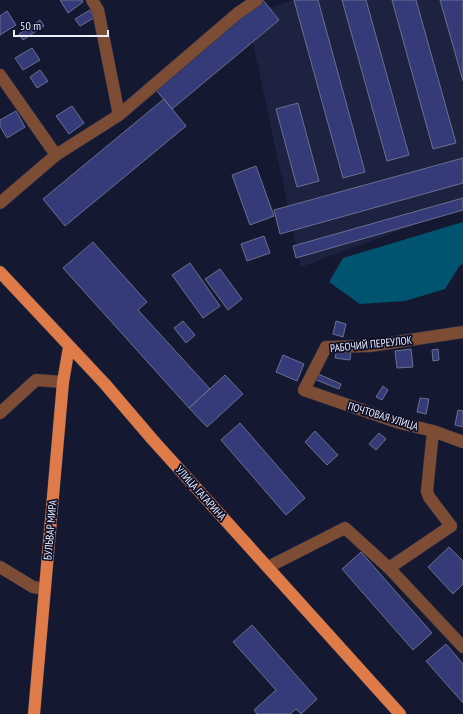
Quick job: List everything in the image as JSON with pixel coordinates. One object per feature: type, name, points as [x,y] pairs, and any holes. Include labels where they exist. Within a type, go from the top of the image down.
[{"type":"main road","name":"УЛИЦА ГАГАРИНА","points":[[0,272],[105,384],[152,439],[400,714]]},
{"type":"main road","name":"БУЛЬВАР МИРА","points":[[34,714],[63,382],[69,346]]},
{"type":"street","points":[[92,0],[98,10],[119,115]]},
{"type":"street","points":[[0,203],[56,155],[119,115],[238,13],[257,0]]},
{"type":"street","points":[[0,75],[56,155]]},
{"type":"street","name":"РАБОЧИЙ ПЕРЕУЛОК","points":[[304,390],[326,347],[370,346],[463,332]]},
{"type":"street","points":[[0,413],[36,380],[63,382]]},
{"type":"street","name":"ПОЧТОВАЯ УЛИЦА","points":[[304,390],[400,424],[433,431],[463,442]]},
{"type":"street","points":[[389,568],[451,526],[427,491],[433,431]]},
{"type":"street","points":[[268,567],[345,528],[389,568],[463,647]]},
{"type":"street","points":[[0,567],[33,587],[44,589]]},
{"type":"shaded area","points":[[294,0],[463,0],[463,207],[301,267],[247,15]]},
{"type":"shaded area","points":[[463,222],[463,264],[460,265],[445,289],[405,301],[360,304],[329,282],[343,258]]},
{"type":"building","points":[[60,0],[82,0],[83,2],[68,13]]},
{"type":"building","points":[[263,0],[279,20],[172,109],[155,89]]},
{"type":"building","points":[[294,0],[318,0],[365,172],[343,178]]},
{"type":"building","points":[[342,0],[366,0],[409,155],[387,161]]},
{"type":"building","points":[[392,0],[416,0],[456,143],[433,149]]},
{"type":"building","points":[[440,0],[463,0],[463,81]]},
{"type":"building","points":[[90,10],[94,18],[80,26],[75,19]]},
{"type":"building","points":[[7,11],[16,25],[0,35],[0,16]]},
{"type":"building","points":[[40,20],[44,26],[23,40],[19,34]]},
{"type":"building","points":[[32,48],[40,60],[23,70],[15,58]]},
{"type":"building","points":[[40,70],[48,81],[37,88],[30,77]]},
{"type":"building","points":[[164,99],[186,126],[65,226],[43,199]]},
{"type":"building","points":[[298,103],[319,181],[297,187],[276,109]]},
{"type":"building","points":[[72,106],[84,123],[69,134],[56,116]]},
{"type":"building","points":[[16,111],[25,127],[7,138],[0,126],[0,120]]},
{"type":"building","points":[[463,158],[463,183],[280,234],[274,210]]},
{"type":"building","points":[[256,166],[274,216],[250,225],[232,175]]},
{"type":"building","points":[[463,198],[463,210],[296,258],[293,246]]},
{"type":"building","points":[[264,236],[270,253],[247,261],[241,244]]},
{"type":"building","points":[[93,242],[147,302],[138,310],[210,389],[189,408],[63,268]]},
{"type":"building","points":[[190,263],[220,306],[203,318],[172,275]]},
{"type":"building","points":[[220,269],[242,299],[228,310],[205,279]]},
{"type":"building","points":[[183,321],[195,335],[186,343],[174,328]]},
{"type":"building","points":[[336,321],[346,324],[343,337],[333,334]]},
{"type":"building","points":[[337,348],[351,350],[350,360],[335,358]]},
{"type":"building","points":[[411,349],[413,367],[397,368],[395,351]]},
{"type":"building","points":[[438,349],[439,360],[433,361],[432,350]]},
{"type":"building","points":[[283,355],[304,364],[297,381],[276,372]]},
{"type":"building","points":[[316,373],[341,384],[339,389],[314,379]]},
{"type":"building","points":[[225,375],[243,394],[207,427],[189,408]]},
{"type":"building","points":[[383,386],[388,390],[382,400],[376,397]]},
{"type":"building","points":[[420,398],[429,399],[426,414],[417,412]]},
{"type":"building","points":[[458,410],[463,411],[463,427],[455,425]]},
{"type":"building","points":[[240,423],[305,498],[286,515],[221,440]]},
{"type":"building","points":[[315,431],[338,455],[327,465],[305,442]]},
{"type":"building","points":[[379,433],[386,439],[376,450],[369,444]]},
{"type":"building","points":[[449,547],[463,561],[463,584],[453,594],[428,567]]},
{"type":"building","points":[[361,552],[432,633],[413,650],[342,569]]},
{"type":"building","points":[[252,625],[317,699],[301,714],[296,709],[290,714],[257,714],[254,710],[276,690],[233,642]]},
{"type":"building","points":[[446,644],[463,664],[463,703],[426,661]]}]
